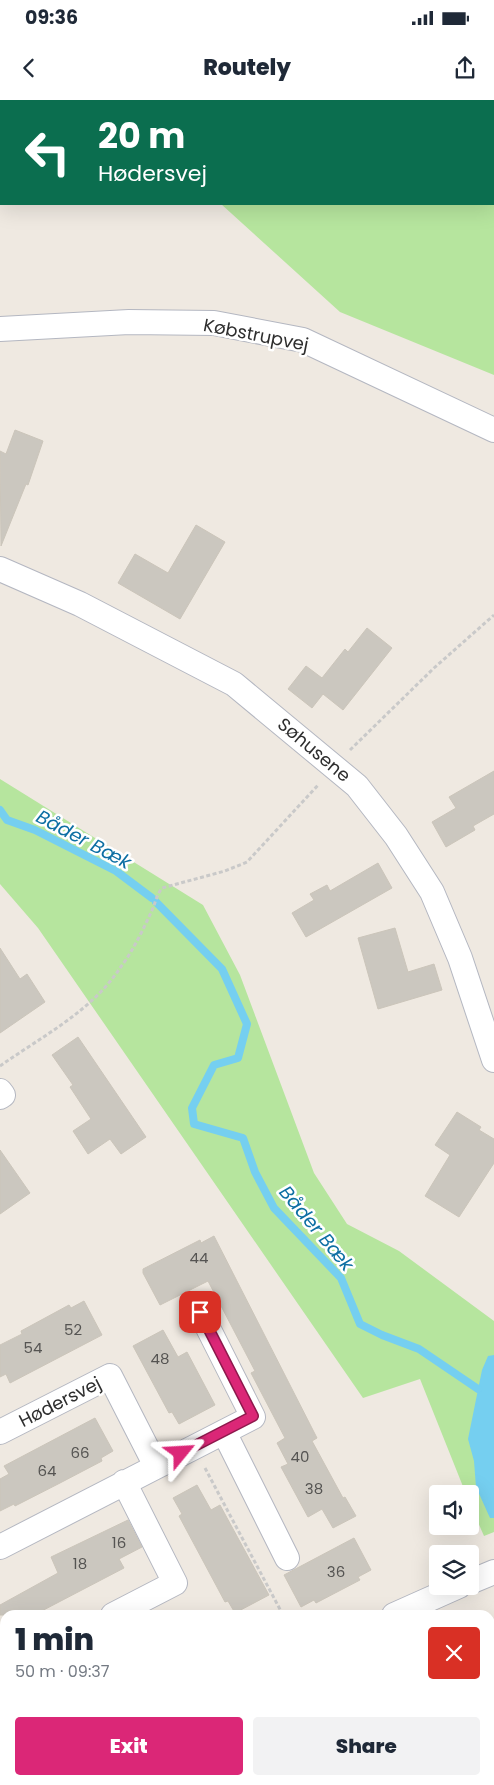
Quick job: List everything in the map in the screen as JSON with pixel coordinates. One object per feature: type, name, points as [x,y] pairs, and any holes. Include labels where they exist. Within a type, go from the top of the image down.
[{"type":"street","name":"Købstrupvej","points":[[0,329],[129,322],[214,323],[303,340],[494,430]]},
{"type":"street","name":"Søhusene","points":[[0,569],[80,604],[234,684],[357,786],[396,836],[432,892],[460,958],[494,1060]]},
{"type":"street","points":[[0,1091],[3,1095],[0,1097]]},
{"type":"street","points":[[0,1547],[253,1416],[200,1312]]},
{"type":"street","name":"Hødersvej","points":[[0,1432],[110,1376],[156,1466]]},
{"type":"street","points":[[224,1432],[287,1558]]},
{"type":"street","points":[[123,1610],[175,1583],[124,1482]]},
{"type":"street","points":[[479,1578],[494,1572]]},
{"type":"street","points":[[405,1610],[439,1595]]},
{"type":"path","points":[[0,1066],[88,1004],[105,988],[130,953],[156,896],[162,888],[225,871],[247,862],[335,766],[434,668],[494,615]]},
{"type":"path","points":[[194,1447],[281,1610]]},
{"type":"green space","points":[[222,205],[494,205],[494,375],[340,312]]},
{"type":"green space","points":[[0,779],[203,905],[240,975],[314,1173],[347,1224],[399,1251],[494,1321],[494,1532],[484,1536],[479,1525],[479,1485],[462,1485],[420,1379],[363,1398],[38,928],[0,884]]},
{"type":"water","points":[[494,1355],[494,1518],[490,1518],[479,1494],[479,1485],[476,1485],[474,1461],[468,1439],[482,1370],[488,1356]]},
{"type":"building","points":[[15,430],[43,441],[28,485],[26,484],[1,546],[0,451],[6,454]]},
{"type":"building","points":[[196,525],[225,542],[180,619],[118,583],[135,554],[168,573]]},
{"type":"building","points":[[367,628],[392,648],[343,710],[323,694],[312,708],[288,689],[306,666],[322,678],[345,649],[348,652]]},
{"type":"building","points":[[494,771],[494,814],[473,826],[475,830],[446,847],[432,822],[456,808],[449,797]]},
{"type":"building","points":[[378,863],[392,888],[306,937],[292,913],[314,900],[310,894],[327,885],[330,891]]},
{"type":"building","points":[[395,928],[408,972],[434,964],[442,990],[378,1009],[358,938]]},
{"type":"building","points":[[0,948],[20,979],[27,974],[45,1002],[0,1033]]},
{"type":"building","points":[[78,1037],[146,1137],[121,1154],[110,1139],[88,1154],[73,1131],[91,1119],[70,1087],[73,1085],[52,1055]]},
{"type":"building","points":[[457,1112],[481,1127],[479,1130],[494,1139],[494,1163],[459,1217],[425,1196],[450,1155],[435,1145]]},
{"type":"building","points":[[0,1150],[30,1193],[0,1214]]},
{"type":"building","points":[[214,1236],[317,1438],[312,1441],[343,1498],[345,1497],[356,1516],[333,1528],[322,1509],[308,1517],[281,1467],[288,1464],[277,1443],[285,1438],[251,1373],[255,1371],[208,1281],[160,1305],[143,1273],[143,1269],[200,1240],[201,1243]]},
{"type":"building","points":[[84,1301],[102,1335],[10,1383],[6,1374],[0,1377],[0,1345],[22,1334],[21,1331],[69,1305],[71,1308]]},
{"type":"building","points":[[163,1330],[178,1357],[187,1352],[215,1405],[179,1424],[172,1412],[169,1413],[133,1346]]},
{"type":"building","points":[[95,1418],[113,1451],[101,1458],[102,1461],[15,1506],[14,1504],[0,1511],[0,1479],[9,1474],[4,1466]]},
{"type":"building","points":[[197,1485],[211,1510],[220,1505],[269,1595],[241,1610],[233,1610],[228,1601],[225,1602],[179,1516],[182,1514],[173,1498]]},
{"type":"building","points":[[128,1520],[142,1547],[119,1559],[124,1568],[44,1610],[0,1610],[0,1605],[58,1573],[51,1557]]},
{"type":"building","points":[[354,1538],[371,1570],[358,1577],[360,1580],[316,1603],[314,1600],[301,1607],[284,1575]]},
{"type":"waterway","name":"Båder Bæk","points":[[0,810],[7,820],[35,830],[116,871],[152,898]]},
{"type":"waterway","name":"Båder Bæk","points":[[156,902],[222,969],[247,1024],[238,1058],[214,1065],[192,1108],[194,1124],[243,1138],[255,1172],[274,1208],[341,1278],[360,1324],[382,1335],[419,1349],[478,1389]]},
{"type":"route","points":[[181,1453],[253,1416],[200,1312]]}]
